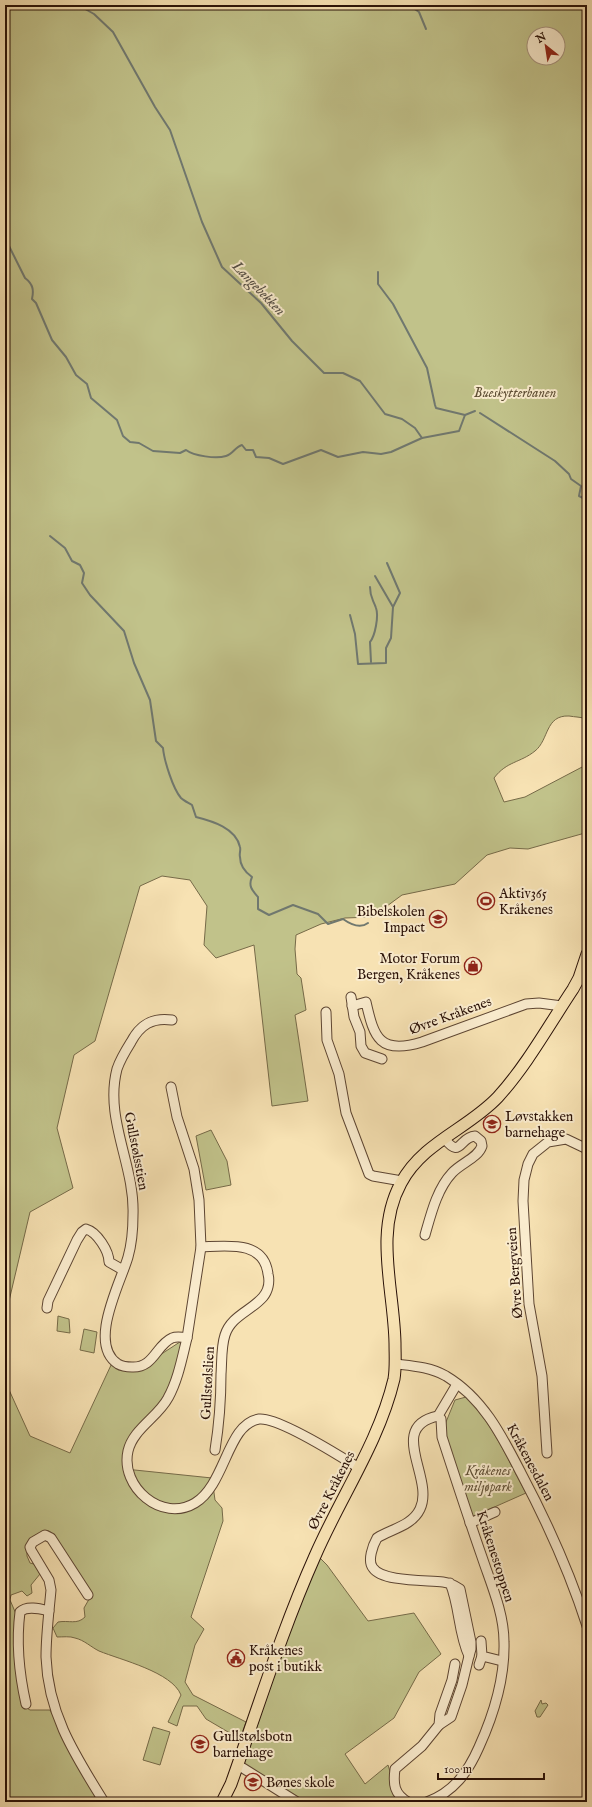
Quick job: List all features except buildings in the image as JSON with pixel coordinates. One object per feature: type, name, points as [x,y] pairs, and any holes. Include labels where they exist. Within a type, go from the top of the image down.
[{"type":"main road","name":"Øvre Kråkenes","points":[[222,1802],[238,1765],[291,1614],[340,1502],[374,1440],[388,1402],[396,1364],[395,1329],[387,1252],[388,1220],[395,1195],[402,1181],[417,1160],[444,1138],[485,1109],[517,1073],[579,978],[587,954]]},
{"type":"street","name":"Øvre Kråkenes","points":[[382,1059],[366,1053],[361,1046],[360,1032],[351,1001],[366,1002],[370,1023],[378,1038],[386,1044],[398,1047],[408,1047],[526,1004],[539,1003],[562,1006]]},
{"type":"street","points":[[326,1012],[327,1040],[339,1074],[346,1113],[368,1172],[373,1176],[402,1181]]},
{"type":"street","name":"Gullstølsstien","points":[[172,1020],[162,1018],[147,1023],[136,1031],[117,1069],[114,1100],[116,1126],[132,1190],[134,1213],[132,1239],[123,1270],[106,1317],[105,1331],[109,1353],[114,1361],[124,1367],[137,1368],[147,1364],[171,1339],[179,1337],[187,1338]]},
{"type":"street","name":"Gullstølslien","points":[[171,1087],[177,1117],[194,1169],[199,1200],[201,1247],[187,1338]]},
{"type":"street","points":[[425,1235],[437,1199],[446,1180],[460,1166],[478,1153],[482,1146],[481,1141],[475,1136],[472,1136],[455,1148],[449,1145],[444,1138]]},
{"type":"street","name":"Øvre Bergveien","points":[[547,1453],[543,1382],[529,1304],[523,1201],[524,1180],[528,1164],[533,1154],[548,1142],[566,1139],[580,1144],[587,1149]]},
{"type":"street","points":[[47,1308],[48,1301],[76,1240],[86,1229],[95,1234],[102,1243],[109,1258],[109,1262],[123,1270]]},
{"type":"street","name":"Gullstølslien","points":[[201,1247],[247,1247],[260,1255],[265,1262],[269,1279],[268,1288],[263,1297],[235,1319],[224,1337],[221,1361],[219,1426],[215,1450]]},
{"type":"street","points":[[187,1338],[168,1398],[159,1411],[141,1429],[128,1450],[127,1462],[129,1474],[135,1488],[144,1498],[169,1508],[184,1508],[194,1504],[210,1490],[240,1430],[249,1422],[259,1419],[273,1420],[359,1468]]},
{"type":"street","name":"Kråkenesdalen","points":[[396,1364],[432,1370],[447,1376],[471,1395],[484,1410],[507,1447],[540,1508],[576,1590],[587,1626]]},
{"type":"street","points":[[408,1802],[400,1798],[395,1788],[395,1769],[422,1746],[439,1725],[451,1717],[471,1649],[471,1642],[460,1589],[450,1583],[423,1579],[393,1578],[376,1572],[371,1565],[373,1549],[377,1538],[409,1522],[420,1509],[423,1498],[423,1486],[413,1439],[416,1429],[420,1423],[438,1416],[457,1384]]},
{"type":"street","name":"Kråkenestoppen","points":[[427,1802],[440,1797],[455,1785],[474,1758],[495,1708],[500,1689],[504,1641],[497,1604],[442,1437],[441,1419],[438,1416]]},
{"type":"street","points":[[470,1523],[495,1512]]},
{"type":"street","points":[[88,1594],[51,1538],[44,1535],[33,1542],[30,1547],[50,1585],[46,1655],[53,1702],[67,1740],[104,1802]]},
{"type":"street","points":[[26,1704],[18,1660],[20,1612],[24,1608],[49,1611]]},
{"type":"street","points":[[479,1665],[482,1656],[481,1641]]},
{"type":"street","points":[[482,1656],[502,1661]]},
{"type":"street","points":[[439,1725],[440,1714],[452,1680],[455,1664]]},
{"type":"street","points":[[238,1765],[297,1802]]},
{"type":"green space","name":"Bueskytterbanen","points":[[5,5],[587,5],[587,719],[569,716],[561,717],[556,720],[551,724],[543,741],[535,751],[504,768],[494,778],[504,802],[525,797],[584,766],[587,766],[587,830],[585,833],[528,849],[510,848],[487,855],[455,884],[402,895],[372,917],[345,918],[321,924],[296,935],[295,949],[297,974],[301,978],[306,1010],[295,1015],[308,1101],[272,1106],[254,945],[216,958],[204,945],[207,906],[190,880],[162,876],[140,886],[95,1041],[74,1055],[57,1128],[73,1188],[30,1212],[5,1318]]},
{"type":"green space","points":[[211,1130],[227,1161],[231,1185],[206,1190],[196,1136]]},
{"type":"green space","points":[[58,1316],[69,1319],[70,1333],[57,1331]]},
{"type":"green space","points":[[84,1329],[97,1332],[94,1353],[80,1350]]},
{"type":"green space","points":[[186,1338],[166,1401],[129,1437],[125,1469],[212,1478],[215,1500],[222,1508],[223,1521],[191,1617],[204,1629],[195,1645],[185,1682],[193,1695],[246,1722],[240,1739],[206,1719],[197,1706],[183,1706],[177,1726],[168,1722],[181,1695],[176,1687],[167,1680],[157,1673],[99,1651],[78,1639],[71,1637],[57,1637],[53,1628],[58,1622],[76,1622],[85,1617],[84,1608],[92,1594],[53,1534],[49,1531],[43,1531],[27,1548],[27,1556],[30,1563],[34,1564],[40,1574],[31,1585],[32,1593],[27,1596],[22,1591],[11,1595],[10,1600],[16,1614],[14,1641],[15,1663],[25,1707],[30,1710],[50,1710],[99,1802],[5,1802],[5,1381],[30,1436],[70,1453],[112,1363],[143,1366]]},
{"type":"green space","name":"Kråkenes miljøpark","points":[[466,1397],[476,1408],[492,1431],[526,1493],[472,1517],[444,1436],[446,1422],[455,1400]]},
{"type":"green space","points":[[317,1555],[327,1565],[368,1621],[414,1613],[441,1654],[419,1672],[394,1718],[345,1754],[365,1784],[388,1765],[398,1798],[407,1802],[304,1802],[243,1764]]},
{"type":"green space","points":[[541,1700],[542,1704],[546,1703],[548,1705],[540,1717],[537,1717],[535,1711]]},
{"type":"green space","points":[[153,1727],[170,1732],[160,1765],[143,1760]]},
{"type":"waterway","name":"Langebekken","points":[[78,5],[94,14],[113,32],[155,107],[170,130],[202,222],[222,267],[261,303],[292,341],[324,373],[343,373],[360,381],[385,414],[402,419],[415,428],[422,438]]},
{"type":"waterway","points":[[409,5],[419,12],[426,29]]},
{"type":"waterway","points":[[5,238],[25,278],[31,285],[33,290],[32,299],[36,303],[52,340],[66,357],[76,375],[87,384],[91,398],[117,420],[123,436],[130,442],[139,443],[153,451],[180,453],[186,450],[200,455],[222,457],[230,454],[242,445],[246,450],[253,450],[256,457],[269,458],[283,464],[321,450],[338,457],[363,452],[381,454],[391,452],[422,438],[459,431],[465,415],[475,411]]},
{"type":"waterway","points":[[378,272],[378,284],[393,304],[427,368],[436,408],[465,415]]},
{"type":"waterway","name":"Langebekken","points":[[480,413],[555,461],[569,474],[571,479],[581,486],[579,496],[587,500]]},
{"type":"waterway","points":[[50,536],[65,548],[72,561],[80,565],[84,573],[82,583],[90,595],[124,631],[134,663],[150,700],[156,741],[163,748],[167,767],[175,788],[181,798],[192,805],[196,817],[222,826],[229,830],[238,840],[241,863],[245,871],[252,877],[250,883],[251,888],[258,897],[258,909],[269,915],[293,905],[318,914],[328,924],[343,919],[358,926],[368,923]]},
{"type":"waterway","points":[[350,615],[355,634],[358,664],[386,663],[386,648],[391,638],[393,607],[400,593],[387,563]]},
{"type":"waterway","points":[[375,576],[393,607]]},
{"type":"waterway","points":[[370,587],[371,596],[377,612],[375,631],[370,642],[371,662]]},
{"type":"place","name":"Aktiv365 Kråkenes","points":[[486,901]]},
{"type":"place","name":"Bibelskolen Impact","points":[[438,919]]},
{"type":"place","name":"Motor Forum Bergen, Kråkenes","points":[[473,966]]},
{"type":"place","name":"Løvstakken barnehage","points":[[492,1124]]},
{"type":"place","name":"Kråkenes post i butikk","points":[[236,1658]]},
{"type":"place","name":"Gullstølsbotn barnehage","points":[[200,1744]]},
{"type":"place","name":"Bønes skole","points":[[253,1782]]}]
